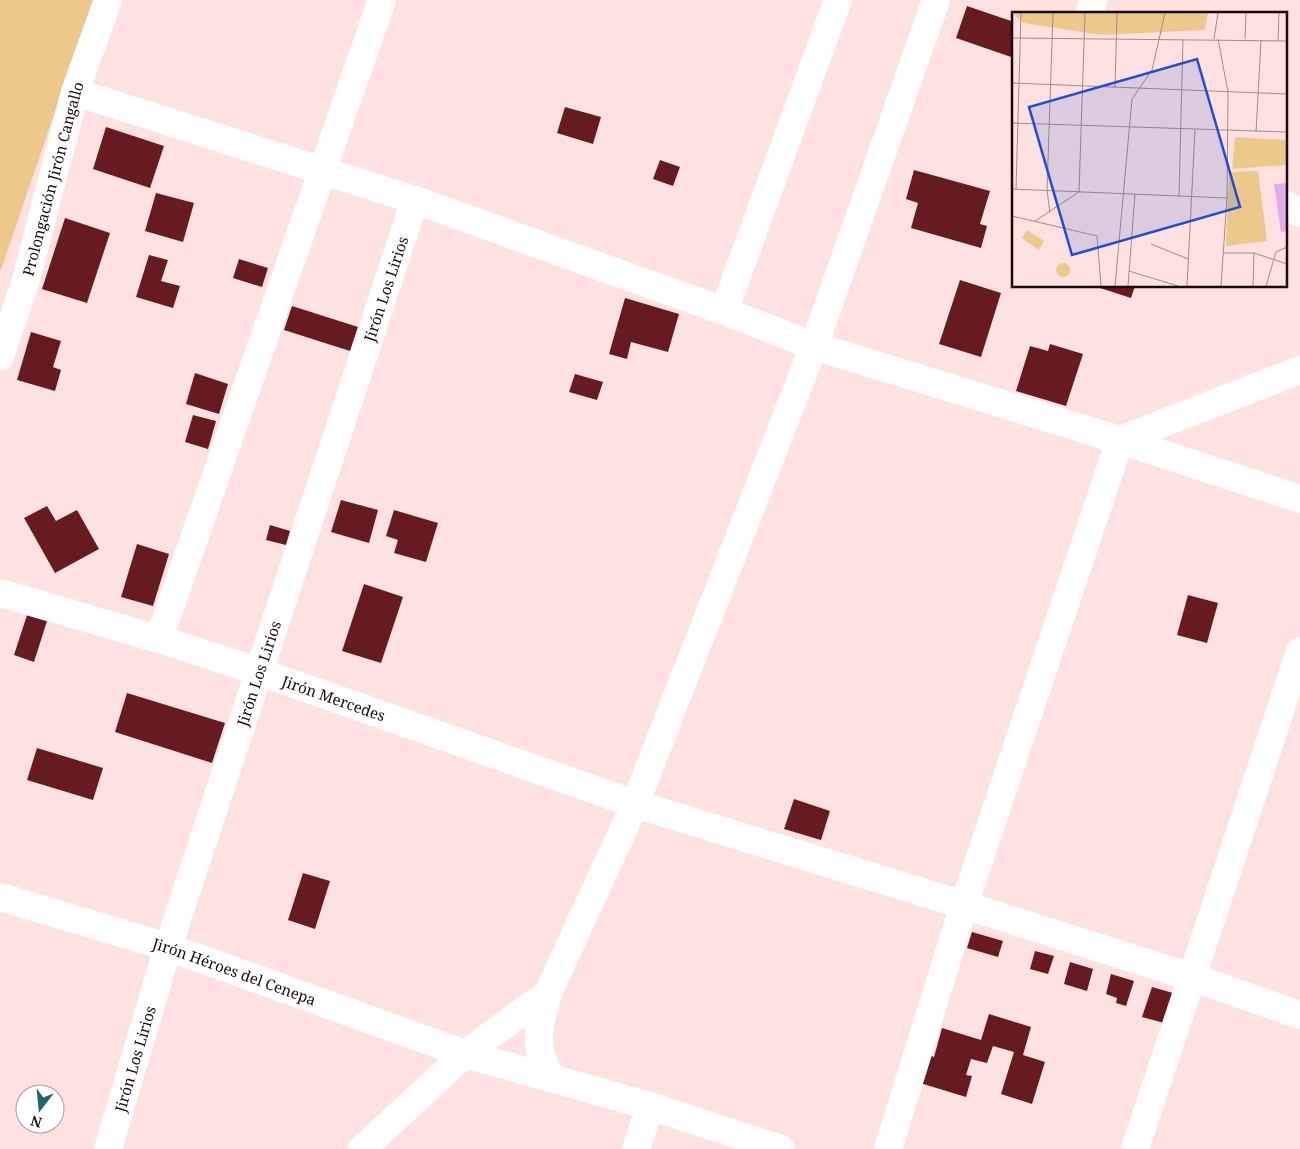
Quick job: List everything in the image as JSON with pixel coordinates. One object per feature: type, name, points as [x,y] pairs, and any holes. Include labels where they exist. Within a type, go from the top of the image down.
[{"type":"street","name":"Prolongación Jirón Cangallo","points":[[0,357],[26,280],[74,92],[108,0]]},
{"type":"street","points":[[159,639],[382,0]]},
{"type":"street","points":[[724,310],[838,0]]},
{"type":"street","points":[[552,1079],[542,1062],[537,1037],[548,993],[635,804],[814,346],[936,0]]},
{"type":"street","points":[[74,92],[414,200],[724,310],[814,346],[1120,440],[1300,499]]},
{"type":"street","name":"Jirón Los Lirios","points":[[108,1149],[168,947],[257,671],[414,200]]},
{"type":"street","points":[[1288,206],[1300,212]]},
{"type":"street","points":[[1120,440],[1300,370]]},
{"type":"street","points":[[888,1149],[964,905],[1120,440]]},
{"type":"street","name":"Jirón Mercedes","points":[[0,593],[159,639],[257,671],[635,804],[1191,977],[1300,1015]]},
{"type":"street","points":[[1135,1149],[1300,651]]},
{"type":"street","name":"Jirón Héroes del Cenepa","points":[[0,897],[168,947],[465,1054],[650,1106],[781,1149]]},
{"type":"street","points":[[362,1149],[465,1054],[548,993]]},
{"type":"street","points":[[636,1149],[650,1106]]},
{"type":"shaded area","points":[[0,0],[93,0],[1,270],[0,269]]},
{"type":"building","points":[[967,6],[1012,21],[1012,57],[956,38]]},
{"type":"building","points":[[565,107],[601,117],[593,144],[557,133]]},
{"type":"building","points":[[106,127],[164,146],[150,188],[93,169]]},
{"type":"building","points":[[660,160],[680,167],[673,186],[653,179]]},
{"type":"building","points":[[914,170],[990,191],[980,224],[987,226],[981,248],[911,228],[918,203],[906,199]]},
{"type":"building","points":[[156,193],[194,203],[183,242],[145,231]]},
{"type":"building","points":[[65,218],[110,233],[87,303],[42,289]]},
{"type":"building","points":[[149,255],[168,260],[161,281],[180,286],[173,308],[136,297]]},
{"type":"building","points":[[239,259],[268,268],[262,287],[233,278]]},
{"type":"building","points":[[960,280],[1001,293],[981,357],[939,344]]},
{"type":"building","points":[[1100,288],[1134,288],[1131,298]]},
{"type":"building","points":[[625,298],[679,314],[668,352],[631,342],[627,359],[609,354]]},
{"type":"building","points":[[292,306],[358,327],[350,351],[284,330]]},
{"type":"building","points":[[31,332],[61,341],[53,367],[61,370],[55,391],[17,380]]},
{"type":"building","points":[[1050,344],[1083,354],[1066,406],[1016,391],[1030,346],[1048,351]]},
{"type":"building","points":[[195,373],[228,384],[219,414],[186,404]]},
{"type":"building","points":[[575,374],[603,382],[597,400],[569,392]]},
{"type":"building","points":[[193,415],[216,421],[208,449],[185,442]]},
{"type":"building","points":[[341,500],[378,510],[369,543],[331,532]]},
{"type":"building","points":[[47,506],[56,521],[77,510],[99,549],[55,573],[24,518]]},
{"type":"building","points":[[394,510],[438,523],[426,562],[394,553],[398,540],[386,536]]},
{"type":"building","points":[[270,525],[290,531],[286,545],[266,540]]},
{"type":"building","points":[[137,544],[169,554],[153,606],[121,597]]},
{"type":"building","points":[[364,584],[403,597],[381,663],[342,651]]},
{"type":"building","points":[[1188,595],[1218,603],[1207,643],[1177,635]]},
{"type":"building","points":[[27,615],[47,621],[34,662],[14,655]]},
{"type":"building","points":[[127,693],[225,723],[212,763],[115,732]]},
{"type":"building","points":[[37,748],[103,768],[93,800],[27,780]]},
{"type":"building","points":[[794,799],[830,811],[821,840],[784,829]]},
{"type":"building","points":[[303,873],[330,881],[315,929],[288,920]]},
{"type":"building","points":[[972,932],[1003,941],[998,957],[967,948]]},
{"type":"building","points":[[1035,951],[1054,956],[1048,974],[1030,969]]},
{"type":"building","points":[[1070,962],[1093,969],[1087,991],[1064,984]]},
{"type":"building","points":[[1111,974],[1134,981],[1126,1006],[1116,1003],[1117,998],[1106,994]]},
{"type":"building","points":[[1152,987],[1173,993],[1164,1023],[1142,1017]]},
{"type":"building","points":[[989,1014],[1031,1027],[1023,1055],[1045,1062],[1032,1104],[1001,1094],[1014,1052],[993,1046],[987,1063],[971,1059],[966,1075],[972,1076],[966,1097],[920,1083],[929,1055],[934,1057],[942,1028],[981,1040]]}]
